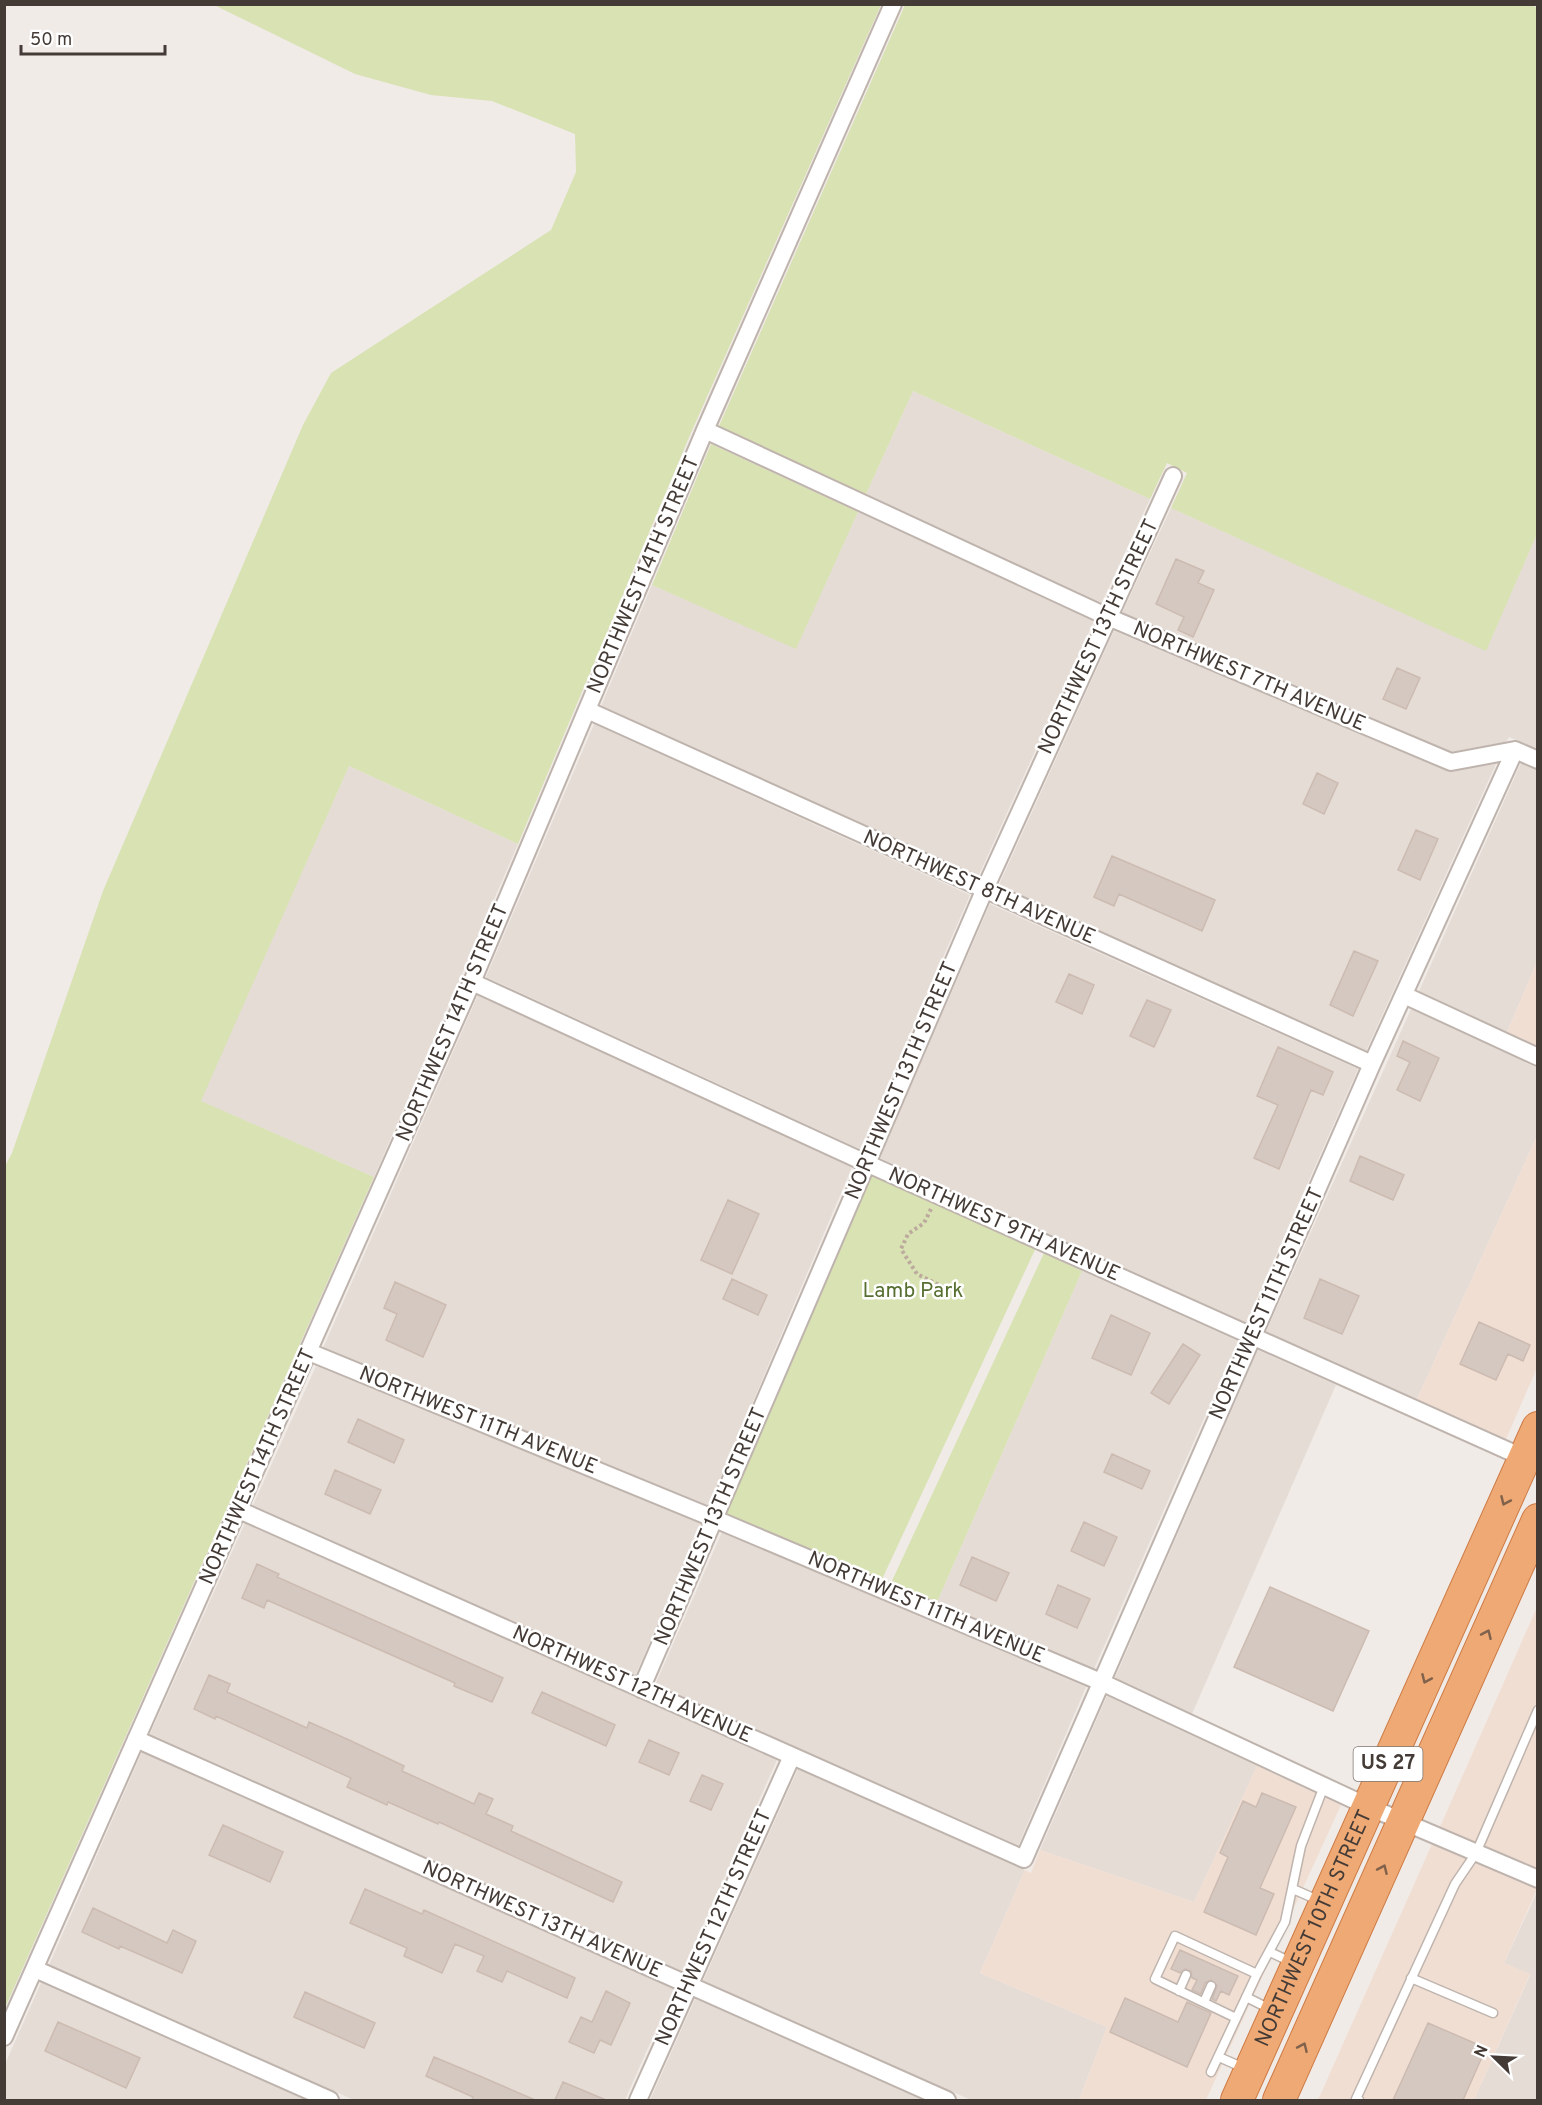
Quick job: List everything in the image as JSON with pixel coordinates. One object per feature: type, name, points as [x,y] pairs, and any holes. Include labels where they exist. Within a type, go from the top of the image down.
[{"type":"highway","name":"NORTHWEST 10TH STREET","points":[[1238,2100],[1369,1807],[1531,1461],[1538,1428]]},
{"type":"highway","name":"NORTHWEST 10TH STREET","points":[[1279,2100],[1538,1520]]},
{"type":"street","name":"NORTHWEST 14TH STREET","points":[[4,2037],[472,982],[705,430],[893,4]]},
{"type":"street","name":"NORTHWEST 7TH AVENUE","points":[[705,430],[1108,617],[1451,762],[1515,750]]},
{"type":"street","name":"NORTHWEST 13TH STREET","points":[[641,1689],[984,891],[1173,476]]},
{"type":"street","name":"NORTHWEST 8TH AVENUE","points":[[587,710],[1372,1064]]},
{"type":"street","points":[[1515,750],[1538,760]]},
{"type":"street","name":"NORTHWEST 11TH STREET","points":[[1024,1859],[1372,1064],[1515,750]]},
{"type":"street","name":"NORTHWEST 9TH AVENUE","points":[[472,982],[938,1195],[1531,1461]]},
{"type":"street","points":[[1404,995],[1538,1057]]},
{"type":"street","name":"NORTHWEST 11TH AVENUE","points":[[309,1352],[715,1519],[1101,1682],[1369,1807],[1538,1879]]},
{"type":"street","name":"NORTHWEST 12TH AVENUE","points":[[239,1510],[1024,1859]]},
{"type":"street","name":"NORTHWEST 13TH AVENUE","points":[[136,1738],[947,2100]]},
{"type":"street","name":"NORTHWEST 12TH STREET","points":[[638,2100],[792,1756]]},
{"type":"street","points":[[35,1969],[330,2100]]},
{"type":"lane","points":[[1359,2100],[1356,2099],[1411,1978],[1455,1884],[1476,1852],[1538,1710]]},
{"type":"lane","points":[[1211,2072],[1257,1974],[1285,1922],[1301,1846],[1324,1786]]},
{"type":"lane","points":[[1293,1889],[1325,1904]]},
{"type":"lane","points":[[1236,2018],[1155,1979],[1175,1936],[1257,1974]]},
{"type":"lane","points":[[1195,1956],[1199,1947]]},
{"type":"lane","points":[[1270,1952],[1299,1966]]},
{"type":"lane","points":[[1220,1968],[1224,1959]]},
{"type":"lane","points":[[1179,1991],[1186,1976]]},
{"type":"lane","points":[[1411,1978],[1493,2013]]},
{"type":"lane","points":[[1204,2002],[1211,1986]]},
{"type":"lane","points":[[1246,1997],[1277,2012]]},
{"type":"lane","points":[[1219,2057],[1251,2071]]},
{"type":"path","points":[[938,1195],[924,1223],[909,1234],[901,1250],[917,1275],[949,1290]]},
{"type":"shaded area","points":[[913,391],[1150,499],[1101,604],[866,494]]},
{"type":"shaded area","points":[[1171,508],[1486,650],[1537,534],[1537,749],[1509,737],[1506,742],[1452,752],[1122,613]]},
{"type":"shaded area","points":[[858,512],[1094,621],[978,877],[601,706],[652,585],[796,648]]},
{"type":"shaded area","points":[[1114,631],[1448,771],[1496,764],[1366,1051],[998,887]]},
{"type":"shaded area","points":[[594,724],[970,895],[860,1149],[486,977]]},
{"type":"shaded area","points":[[1521,763],[1537,770],[1537,962],[1507,1032],[1419,991]]},
{"type":"shaded area","points":[[349,766],[518,844],[374,1177],[200,1101]]},
{"type":"shaded area","points":[[990,904],[1358,1069],[1246,1323],[880,1158]]},
{"type":"shaded area","points":[[1537,962],[1537,1046],[1507,1032]]},
{"type":"shaded area","points":[[478,995],[852,1167],[709,1506],[323,1348]]},
{"type":"shaded area","points":[[1411,1009],[1537,1068],[1537,1136],[1417,1399],[1266,1332]]},
{"type":"shaded area","points":[[1537,1136],[1537,1368],[1506,1439],[1417,1399]]},
{"type":"shaded area","points":[[1082,1271],[1238,1341],[1094,1669],[937,1602]]},
{"type":"shaded area","points":[[1258,1350],[1336,1385],[1192,1714],[1115,1678]]},
{"type":"shaded area","points":[[316,1366],[701,1524],[635,1676],[253,1505]]},
{"type":"shaded area","points":[[245,1523],[777,1760],[682,1972],[150,1734]]},
{"type":"shaded area","points":[[722,1532],[1086,1687],[1018,1846],[655,1685]]},
{"type":"shaded area","points":[[1537,1607],[1537,1868],[1440,1827]]},
{"type":"shaded area","points":[[1107,1696],[1257,1766],[1194,1902],[1040,1850]]},
{"type":"shaded area","points":[[142,1752],[674,1989],[625,2100],[354,2100],[49,1965]]},
{"type":"shaded area","points":[[1257,1766],[1341,1805],[1206,2100],[1079,2100],[1107,2027],[980,1973],[1025,1870],[1031,1873],[1040,1850],[1194,1902]]},
{"type":"shaded area","points":[[798,1769],[1025,1870],[980,1973],[1107,2027],[1079,2100],[971,2100],[703,1981]]},
{"type":"shaded area","points":[[1432,1844],[1537,1889],[1504,1963],[1530,1974],[1474,2100],[1318,2100]]},
{"type":"shaded area","points":[[1537,1892],[1537,2100],[1474,2100],[1530,1975],[1504,1963]]},
{"type":"shaded area","points":[[41,1983],[306,2100],[5,2100],[5,2064]]},
{"type":"shaded area","points":[[695,1999],[923,2100],[650,2100]]},
{"type":"green space","points":[[214,5],[881,5],[690,435],[518,844],[349,766],[201,1101],[374,1177],[5,2008],[5,1166],[12,1153],[103,891],[303,425],[331,373],[551,230],[576,172],[575,134],[492,101],[431,95],[355,74]]},
{"type":"green space","points":[[905,5],[1531,5],[1538,8],[1537,534],[1486,651],[1171,508],[1187,473],[1167,463],[1150,499],[913,391],[866,494],[719,426]]},
{"type":"green space","points":[[711,444],[858,512],[796,649],[652,585]]},
{"type":"green space","name":"Lamb Park","points":[[866,1163],[1039,1241],[878,1588],[715,1519]]},
{"type":"green space","points":[[1044,1253],[1082,1271],[937,1602],[891,1583]]},
{"type":"building","points":[[1176,559],[1204,571],[1198,583],[1214,590],[1193,637],[1178,630],[1184,617],[1156,604]]},
{"type":"building","points":[[1397,668],[1420,678],[1406,709],[1383,699]]},
{"type":"building","points":[[1317,773],[1338,783],[1324,814],[1303,804]]},
{"type":"building","points":[[1416,830],[1438,839],[1420,880],[1398,870]]},
{"type":"building","points":[[1112,856],[1215,900],[1202,931],[1119,894],[1114,906],[1094,897]]},
{"type":"building","points":[[1354,951],[1378,961],[1353,1016],[1330,1005]]},
{"type":"building","points":[[1069,974],[1094,985],[1082,1014],[1056,1002]]},
{"type":"building","points":[[1147,1000],[1171,1010],[1154,1047],[1130,1036]]},
{"type":"building","points":[[1403,1041],[1439,1058],[1420,1101],[1397,1090],[1410,1062],[1397,1056]]},
{"type":"building","points":[[1278,1047],[1333,1072],[1323,1095],[1311,1090],[1279,1169],[1254,1158],[1278,1105],[1257,1096]]},
{"type":"building","points":[[1360,1156],[1404,1175],[1393,1200],[1350,1181]]},
{"type":"building","points":[[728,1200],[759,1214],[732,1274],[701,1260]]},
{"type":"building","points":[[732,1279],[767,1295],[758,1315],[723,1299]]},
{"type":"building","points":[[1320,1279],[1359,1296],[1342,1334],[1304,1318]]},
{"type":"building","points":[[395,1282],[446,1305],[423,1357],[386,1340],[397,1314],[384,1308]]},
{"type":"building","points":[[1111,1315],[1150,1333],[1131,1375],[1092,1358]]},
{"type":"building","points":[[1479,1322],[1530,1345],[1523,1361],[1508,1354],[1496,1380],[1460,1364]]},
{"type":"building","points":[[1183,1344],[1200,1355],[1169,1404],[1151,1393]]},
{"type":"building","points":[[358,1419],[404,1440],[394,1463],[348,1442]]},
{"type":"building","points":[[1112,1454],[1150,1471],[1142,1489],[1104,1472]]},
{"type":"building","points":[[335,1470],[381,1490],[370,1514],[325,1494]]},
{"type":"building","points":[[1084,1522],[1117,1537],[1104,1566],[1071,1551]]},
{"type":"building","points":[[972,1557],[1009,1573],[996,1601],[960,1585]]},
{"type":"building","points":[[257,1564],[279,1574],[277,1577],[503,1678],[492,1702],[454,1686],[455,1683],[267,1600],[264,1608],[242,1598]]},
{"type":"building","points":[[1058,1585],[1090,1599],[1077,1628],[1046,1614]]},
{"type":"building","points":[[1270,1587],[1369,1631],[1333,1711],[1234,1667]]},
{"type":"building","points":[[209,1675],[230,1684],[227,1692],[307,1728],[309,1722],[349,1740],[404,1766],[402,1771],[474,1804],[479,1793],[493,1799],[486,1814],[513,1826],[511,1831],[622,1882],[613,1902],[439,1822],[438,1824],[388,1802],[387,1805],[347,1787],[351,1778],[216,1716],[215,1719],[194,1709]]},
{"type":"building","points":[[542,1692],[615,1725],[606,1746],[532,1713]]},
{"type":"building","points":[[649,1740],[679,1753],[669,1775],[639,1762]]},
{"type":"building","points":[[702,1775],[723,1784],[711,1810],[690,1801]]},
{"type":"building","points":[[1262,1793],[1296,1807],[1260,1888],[1274,1894],[1256,1935],[1204,1912],[1228,1857],[1220,1853],[1243,1801],[1256,1807]]},
{"type":"building","points":[[223,1825],[283,1852],[270,1882],[209,1855]]},
{"type":"building","points":[[365,1889],[422,1914],[424,1910],[575,1978],[567,1998],[507,1971],[502,1982],[477,1971],[484,1956],[455,1944],[442,1973],[404,1956],[407,1948],[350,1923]]},
{"type":"building","points":[[93,1908],[167,1943],[173,1930],[196,1941],[182,1973],[82,1932]]},
{"type":"building","points":[[1180,1950],[1238,1976],[1229,1995],[1221,1991],[1216,2001],[1212,1999],[1217,1986],[1211,1980],[1205,1983],[1201,1994],[1192,1990],[1197,1980],[1192,1978],[1191,1971],[1185,1969],[1180,1973],[1171,1969]]},
{"type":"building","points":[[606,1991],[630,2003],[611,2045],[600,2040],[594,2053],[569,2042],[581,2017],[592,2022]]},
{"type":"building","points":[[305,1992],[375,2023],[364,2048],[294,2017]]},
{"type":"building","points":[[1125,1998],[1178,2022],[1187,2002],[1211,2013],[1187,2067],[1110,2032]]},
{"type":"building","points":[[58,2022],[140,2058],[126,2088],[45,2051]]},
{"type":"building","points":[[1428,2023],[1486,2048],[1463,2100],[1393,2100]]},
{"type":"building","points":[[434,2057],[535,2100],[472,2100],[473,2097],[426,2076]]},
{"type":"building","points":[[563,2082],[606,2100],[555,2100]]}]
